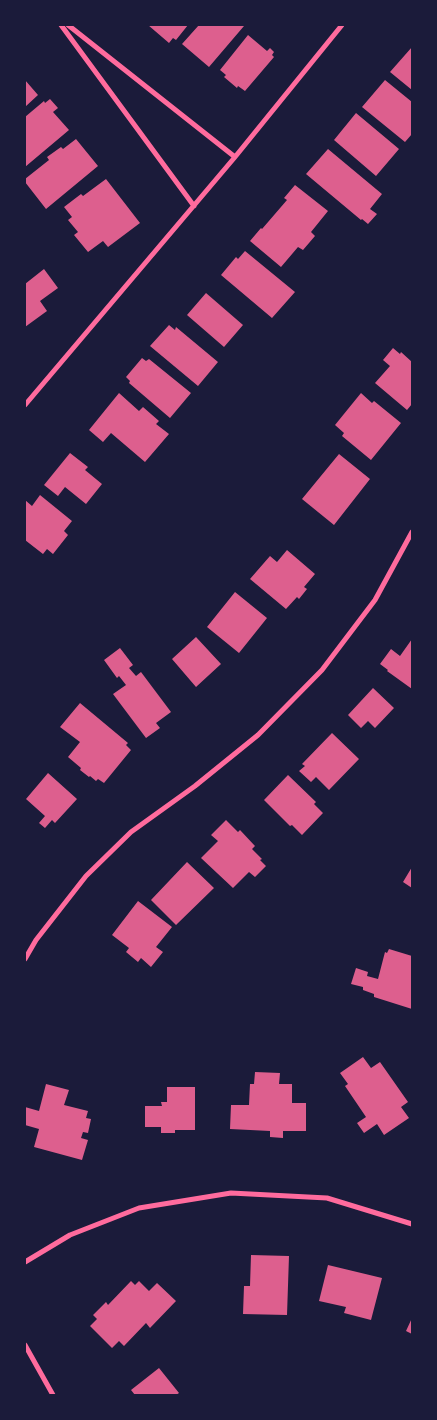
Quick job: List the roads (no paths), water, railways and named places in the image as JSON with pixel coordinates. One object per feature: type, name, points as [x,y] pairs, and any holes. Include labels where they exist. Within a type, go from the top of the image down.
[{"type":"street","points":[[61,25],[194,206]]},
{"type":"street","points":[[68,25],[235,157]]},
{"type":"street","points":[[25,405],[235,157],[342,25]]},
{"type":"street","points":[[25,959],[36,940],[86,876],[130,832],[195,786],[258,735],[322,670],[375,600],[412,532]]},
{"type":"street","points":[[25,1262],[70,1236],[140,1208],[231,1193],[327,1198],[412,1224]]},
{"type":"street","points":[[25,1345],[53,1395]]}]
